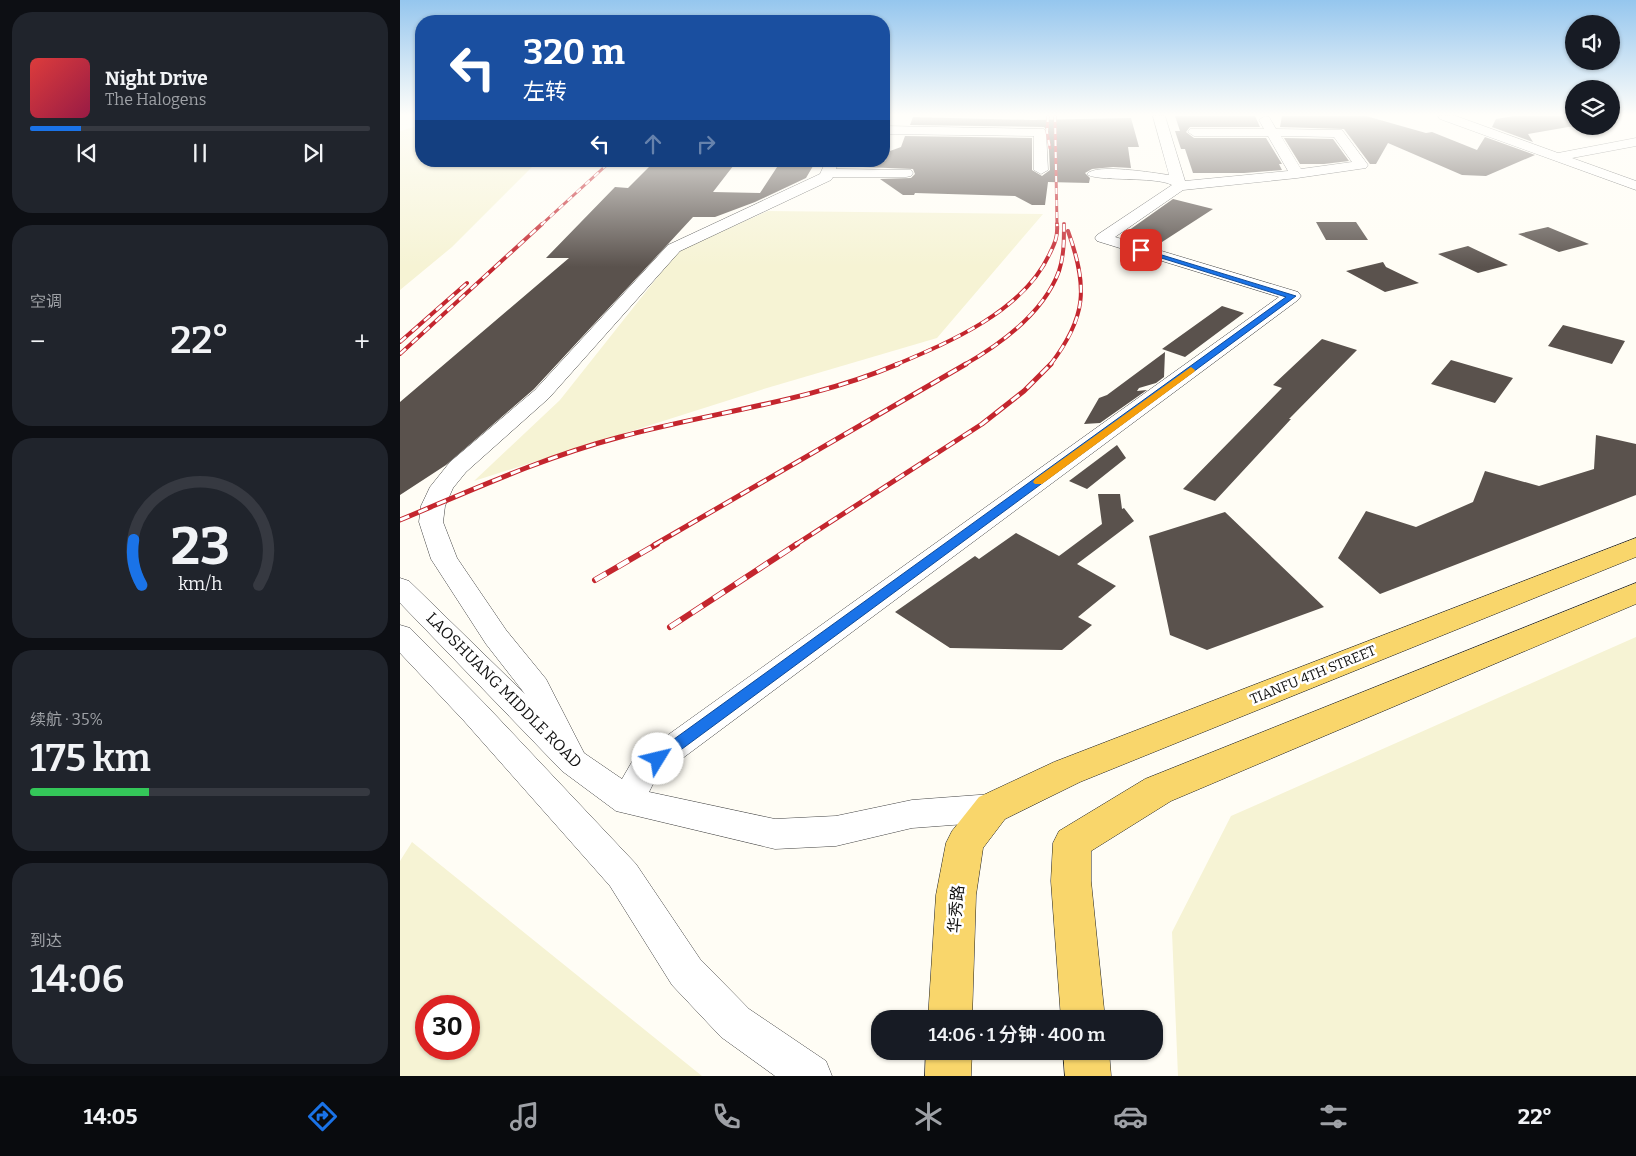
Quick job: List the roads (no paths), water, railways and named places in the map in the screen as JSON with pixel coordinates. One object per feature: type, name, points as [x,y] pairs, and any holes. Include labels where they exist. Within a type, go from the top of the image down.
[{"type":"main road","name":"TIANFU 4TH STREET","points":[[992,808],[1067,772],[1636,547]]},
{"type":"main road","points":[[1082,1010],[1071,881],[1072,842],[1158,790],[1636,593]]},
{"type":"main road","name":"华秀路","points":[[950,1010],[956,894],[965,843],[992,808]]},
{"type":"main road","points":[[948,1076],[949,1060]]},
{"type":"main road","points":[[1087,1060],[1088,1076]]},
{"type":"street","points":[[1173,166],[1178,183]]},
{"type":"street","points":[[1292,166],[1297,174]]},
{"type":"street","points":[[1094,174],[1132,174],[1178,183],[1297,174],[1352,166]]},
{"type":"street","points":[[1583,166],[1636,186]]},
{"type":"street","points":[[574,762],[536,687],[496,637],[444,559],[431,522],[433,506],[442,487],[458,467],[542,394],[674,248],[826,177],[830,167],[906,173]]},
{"type":"street","points":[[628,801],[644,769],[1292,296],[1103,238],[1178,183]]},
{"type":"street","name":"LAOSHUANG MIDDLE ROAD","points":[[400,587],[574,762],[628,801],[776,834],[836,831],[912,814],[992,808]]},
{"type":"street","points":[[400,635],[475,713],[623,875],[686,972],[735,1023],[811,1076]]},
{"type":"railway","points":[[1056,166],[1057,225]]},
{"type":"railway","points":[[541,225],[604,167]]},
{"type":"railway","points":[[400,354],[542,224]]},
{"type":"railway","points":[[964,365],[1020,326],[1043,300],[1052,286],[1061,265],[1064,224]]},
{"type":"railway","points":[[895,365],[961,335],[1004,308],[1023,292],[1038,274],[1050,253],[1055,243],[1057,225]]},
{"type":"railway","points":[[1050,365],[1071,332],[1080,301],[1079,269],[1068,231]]},
{"type":"railway","points":[[400,342],[467,283]]},
{"type":"railway","points":[[400,520],[509,475],[592,445],[655,428],[830,388],[898,364]]},
{"type":"railway","points":[[654,545],[966,364]]},
{"type":"railway","points":[[795,545],[982,424],[1024,391],[1050,365]]},
{"type":"railway","points":[[595,580],[657,544]]},
{"type":"railway","points":[[670,627],[797,544]]}]
